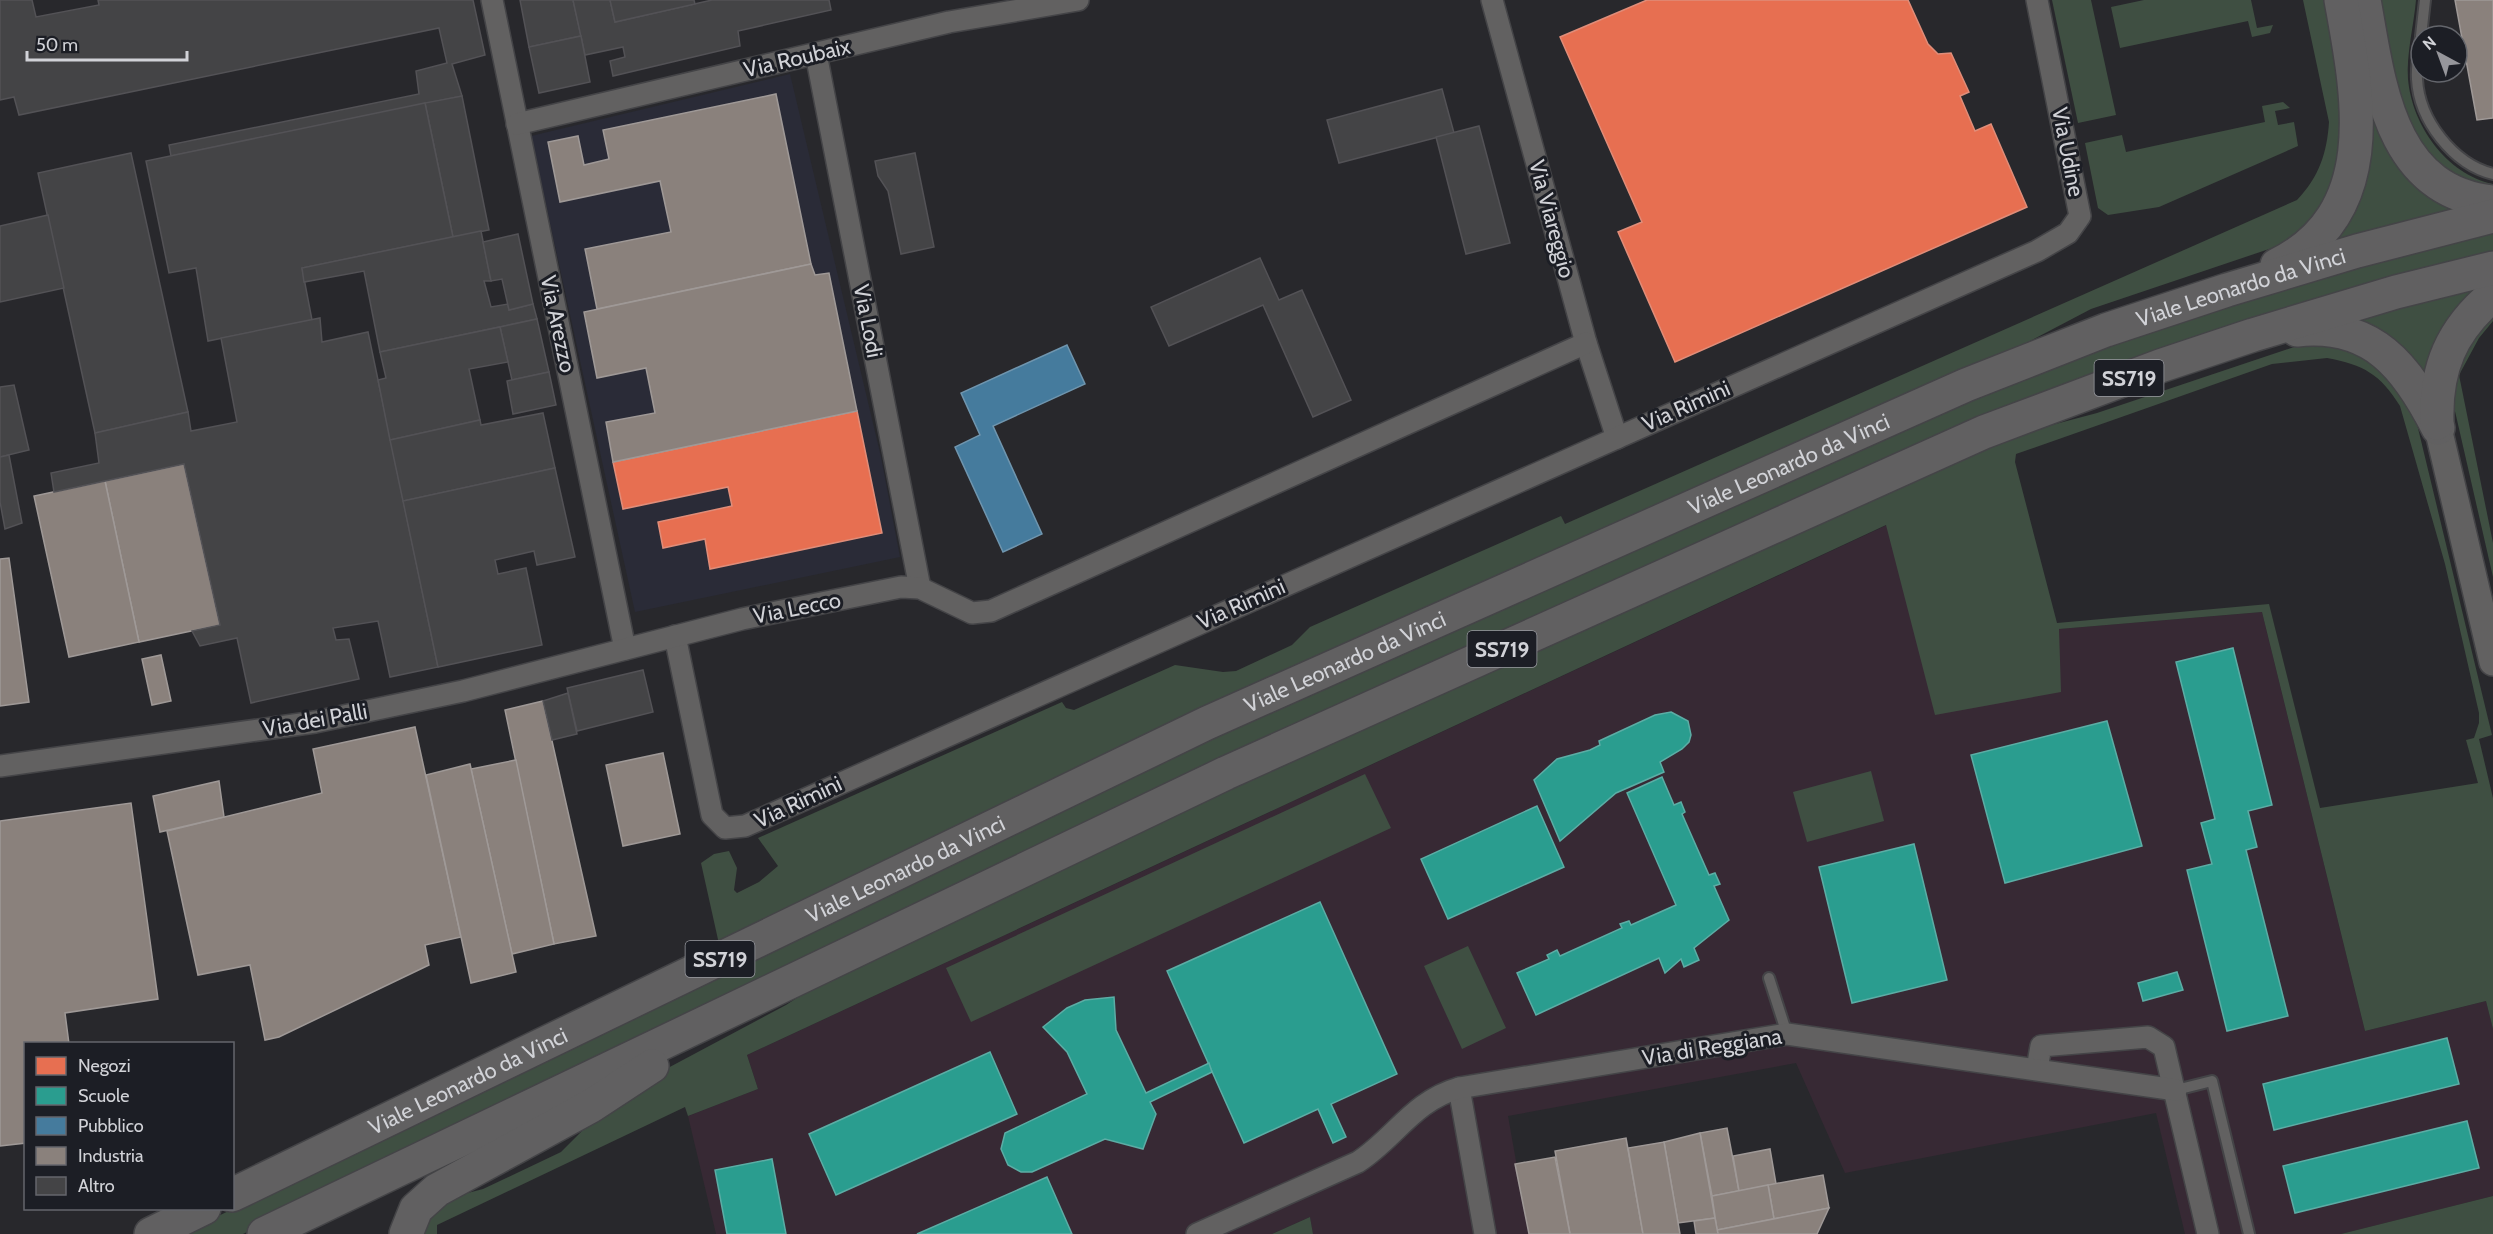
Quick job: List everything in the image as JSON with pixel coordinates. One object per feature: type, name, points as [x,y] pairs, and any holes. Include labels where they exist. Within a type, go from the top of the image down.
[{"type":"highway","points":[[2227,290],[2301,251],[2331,222],[2340,205],[2355,153],[2358,114],[2355,75],[2341,0]]},
{"type":"highway","points":[[2364,0],[2383,101],[2392,126],[2403,145],[2415,161],[2445,186],[2462,195],[2493,202]]},
{"type":"highway","name":"Viale Leonardo da Vinci","points":[[234,1194],[1207,723],[1966,385],[2106,330],[2227,290],[2357,251],[2493,216]]},
{"type":"highway","name":"SS719","points":[[264,1234],[1226,773],[1984,432],[2160,366],[2253,335],[2396,292],[2493,268]]},
{"type":"highway","points":[[2438,428],[2436,393],[2446,356],[2463,324],[2493,295]]},
{"type":"highway","points":[[2253,335],[2321,329],[2351,335],[2370,344],[2390,357],[2407,374],[2419,390],[2438,428]]},
{"type":"highway","points":[[406,1234],[416,1209],[437,1190],[591,1106],[727,1012]]},
{"type":"highway","points":[[151,1234],[202,1210]]},
{"type":"street","name":"Via Arezzo","points":[[492,0],[625,649]]},
{"type":"street","name":"Via Roubaix","points":[[517,124],[949,22],[1078,0]]},
{"type":"street","name":"Via Viareggio","points":[[1492,0],[1586,343],[1617,438]]},
{"type":"street","name":"Via Udine","points":[[1941,293],[2056,242],[2068,233],[2080,216],[2037,0]]},
{"type":"street","name":"Via Lodi","points":[[816,54],[920,588]]},
{"type":"street","name":"Via Rimini","points":[[675,636],[712,815],[725,828],[745,826],[1941,293]]},
{"type":"street","points":[[920,588],[972,613],[991,611],[1586,343]]},
{"type":"street","points":[[2438,428],[2493,662]]},
{"type":"street","name":"Via Lecco","points":[[625,649],[742,619],[901,587],[920,588]]},
{"type":"street","name":"Via dei Palli","points":[[0,766],[315,722],[463,690],[625,649]]},
{"type":"street","name":"Via di Reggiana","points":[[1197,1234],[1358,1162],[1377,1148],[1429,1099],[1459,1088],[1787,1034],[2176,1090]]},
{"type":"street","points":[[2037,1069],[2041,1046],[2148,1037],[2164,1047],[2176,1090],[2208,1234]]},
{"type":"street","points":[[1459,1088],[1485,1234]]},
{"type":"lane","points":[[2422,24],[2425,0]]},
{"type":"lane","points":[[2418,84],[2424,110],[2443,141],[2455,153],[2481,171],[2493,174]]},
{"type":"lane","points":[[1769,978],[1787,1034]]},
{"type":"lane","points":[[2176,1090],[2212,1081],[2249,1234]]},
{"type":"shaded area","points":[[790,74],[881,457],[900,557],[635,612],[531,136]]},
{"type":"shaded area","points":[[1887,525],[2058,629],[2262,612],[2365,1031],[2486,1001],[2493,1029],[2493,1196],[2341,1234],[2185,1234],[2156,1113],[1845,1173],[1796,1063],[1508,1116],[1529,1234],[1313,1234],[1310,1217],[1272,1234],[716,1234],[688,1116],[758,1089],[747,1055]]},
{"type":"green space","points":[[2052,0],[2091,0],[2116,115],[2078,123]]},
{"type":"green space","points":[[2144,0],[2251,0],[2257,28],[2273,25],[2270,33],[2252,37],[2248,21],[2120,48],[2111,7]]},
{"type":"green space","points":[[2303,0],[2328,0],[2345,78],[2345,152],[2320,219],[2278,246],[2091,309],[2011,351],[1816,434],[1333,650],[719,944],[701,863],[714,854],[729,851],[737,868],[734,890],[737,893],[759,882],[778,866],[758,838],[1062,702],[1066,708],[1074,710],[1175,665],[1223,672],[1236,671],[1292,645],[1310,627],[1561,516],[1565,524],[2297,200],[2311,182],[2320,164],[2324,154],[2329,122]]},
{"type":"green space","points":[[2379,0],[2416,0],[2413,24],[2409,24],[2408,79],[2416,113],[2434,145],[2447,159],[2476,179],[2493,184],[2493,191],[2480,190],[2423,156],[2389,71],[2394,69]]},
{"type":"green space","points":[[2283,102],[2290,108],[2275,111],[2278,125],[2294,122],[2298,146],[2159,207],[2108,215],[2098,208],[2085,143],[2122,135],[2126,152],[2265,122],[2262,106]]},
{"type":"green space","points":[[2375,118],[2463,208],[2335,243],[2372,120]]},
{"type":"green space","points":[[2493,230],[2493,259],[2233,330],[375,1169],[243,1234],[181,1234],[1163,759],[2021,376],[2239,299]]},
{"type":"green space","points":[[2490,286],[2430,377],[2351,320]]},
{"type":"green space","points":[[2493,304],[2493,321],[2479,338],[2459,375],[2493,543],[2493,577],[2449,385]]},
{"type":"green space","points":[[2306,343],[2368,351],[2421,421],[2417,424],[2492,735],[2479,739],[2493,798],[2493,1029],[2486,1001],[2365,1031],[2262,612],[2059,629],[2061,692],[1935,715],[1886,525],[747,1055],[758,1089],[688,1116],[685,1107],[437,1225],[437,1234],[422,1234],[423,1224],[445,1199],[483,1189],[561,1152],[589,1124],[666,1069],[786,1005],[820,983],[1268,767],[2018,434],[2097,413]],"holes":[[[2327,358],[2351,364],[2370,373],[2385,386],[2400,406],[2445,564],[2479,713],[2479,723],[2474,738],[2466,740],[2478,783],[2320,808],[2269,604],[2057,623],[2015,462],[2016,454],[2272,364]]]},
{"type":"green space","points":[[1871,771],[1884,821],[1807,842],[1793,792]]},
{"type":"green space","points":[[1365,774],[1391,828],[971,1022],[946,968]]},
{"type":"green space","points":[[1468,946],[1506,1028],[1462,1049],[1424,966]]},
{"type":"green space","points":[[2493,1196],[2493,1234],[2341,1234]]},
{"type":"green space","points":[[1310,1217],[1313,1234],[1272,1234]]},
{"type":"building: Negozi","points":[[1647,0],[1908,0],[1928,44],[1938,54],[1951,53],[1969,92],[1960,96],[1975,131],[1991,124],[2027,207],[1675,362],[1618,232],[1642,222],[1560,37]]},
{"type":"building: Negozi","points":[[857,411],[882,533],[710,569],[705,539],[663,548],[658,522],[732,506],[728,487],[623,509],[613,462]]},
{"type":"building: Scuole","points":[[2233,648],[2272,805],[2248,811],[2257,847],[2246,850],[2288,1016],[2227,1031],[2187,870],[2212,864],[2201,823],[2215,819],[2176,662]]},
{"type":"building: Scuole","points":[[1671,712],[1688,721],[1691,735],[1689,742],[1682,749],[1660,762],[1664,772],[1616,793],[1560,841],[1534,780],[1557,759],[1590,750],[1600,745],[1599,741],[1655,715]]},
{"type":"building: Scuole","points":[[2107,721],[2142,846],[2005,883],[1971,755]]},
{"type":"building: Scuole","points":[[1662,777],[1674,805],[1681,802],[1685,812],[1682,814],[1709,875],[1715,873],[1720,884],[1714,886],[1729,920],[1694,948],[1699,960],[1684,967],[1681,959],[1665,973],[1659,958],[1536,1015],[1517,973],[1549,959],[1547,955],[1557,950],[1560,956],[1622,928],[1620,924],[1629,921],[1631,925],[1676,905],[1627,793]]},
{"type":"building: Scuole","points":[[1537,806],[1564,867],[1448,919],[1421,859]]},
{"type":"building: Scuole","points":[[1914,844],[1947,980],[1852,1003],[1819,867]]},
{"type":"building: Scuole","points":[[1320,902],[1397,1074],[1331,1104],[1346,1137],[1333,1143],[1318,1109],[1244,1143],[1167,971]]},
{"type":"building: Scuole","points":[[2177,972],[2183,990],[2143,1001],[2138,983]]},
{"type":"building: Scuole","points":[[1114,997],[1116,1030],[1146,1093],[1209,1063],[1212,1072],[1150,1102],[1156,1114],[1143,1149],[1105,1139],[1032,1172],[1021,1172],[1008,1165],[1001,1149],[1005,1133],[1087,1094],[1067,1052],[1043,1027],[1067,1008],[1085,1000]]},
{"type":"building: Scuole","points":[[2447,1038],[2459,1084],[2274,1130],[2263,1084]]},
{"type":"building: Scuole","points":[[990,1052],[1017,1114],[836,1195],[809,1134]]},
{"type":"building: Scuole","points":[[2467,1121],[2479,1168],[2295,1213],[2283,1166]]},
{"type":"building: Scuole","points":[[772,1159],[786,1234],[727,1234],[715,1170]]},
{"type":"building: Scuole","points":[[1047,1177],[1072,1234],[917,1234]]},
{"type":"building: Pubblico","points":[[1067,345],[1085,384],[993,426],[1042,534],[1003,552],[955,447],[980,435],[961,393]]},
{"type":"building: Industria","points":[[2455,0],[2493,0],[2493,118],[2477,120],[2469,76],[2469,24],[2459,24]]},
{"type":"building: Industria","points":[[776,94],[811,264],[597,309],[585,249],[671,232],[660,181],[560,202],[548,142],[578,136],[584,165],[609,159],[603,130]]},
{"type":"building: Industria","points":[[811,264],[815,275],[829,273],[857,411],[613,462],[606,422],[655,413],[646,368],[597,378],[584,312]]},
{"type":"building: Industria","points":[[184,464],[220,625],[139,642],[105,481]]},
{"type":"building: Industria","points":[[105,481],[139,642],[69,657],[34,496]]},
{"type":"building: Industria","points":[[9,558],[29,702],[0,706],[0,559]]},
{"type":"building: Industria","points":[[161,655],[171,701],[152,705],[142,659]]},
{"type":"building: Industria","points":[[543,701],[596,936],[554,944],[505,710]]},
{"type":"building: Industria","points":[[415,727],[461,937],[425,945],[429,965],[279,1037],[265,1040],[250,965],[198,975],[167,831],[322,793],[313,749]]},
{"type":"building: Industria","points":[[663,753],[680,834],[623,846],[606,765]]},
{"type":"building: Industria","points":[[516,760],[554,944],[512,954],[471,769]]},
{"type":"building: Industria","points":[[470,764],[516,972],[471,983],[426,775]]},
{"type":"building: Industria","points":[[219,781],[224,817],[160,832],[153,796]]},
{"type":"building: Industria","points":[[131,803],[158,999],[65,1013],[69,1042],[24,1042],[24,1143],[0,1146],[0,821]]},
{"type":"building: Industria","points":[[1727,1128],[1739,1191],[1712,1196],[1700,1133]]},
{"type":"building: Industria","points":[[1700,1133],[1715,1218],[1678,1223],[1664,1142]]},
{"type":"building: Industria","points":[[1626,1138],[1643,1234],[1570,1234],[1555,1151]]},
{"type":"building: Industria","points":[[1664,1142],[1680,1234],[1643,1234],[1628,1148]]},
{"type":"building: Industria","points":[[1770,1149],[1776,1184],[1739,1191],[1733,1156]]},
{"type":"building: Industria","points":[[1555,1157],[1570,1234],[1529,1234],[1515,1164]]},
{"type":"building: Industria","points":[[1823,1175],[1829,1208],[1774,1219],[1768,1185]]},
{"type":"building: Industria","points":[[1768,1185],[1774,1219],[1717,1230],[1712,1196]]},
{"type":"building: Industria","points":[[1829,1208],[1817,1234],[1718,1234],[1717,1230]]},
{"type":"building: Industria","points":[[1715,1218],[1718,1234],[1696,1234],[1694,1221]]},
{"type":"building: Altro","points":[[0,0],[32,0],[36,17],[99,5],[98,0],[473,0],[485,55],[452,64],[462,96],[171,156],[169,145],[419,94],[416,71],[447,63],[439,28],[19,115],[14,97],[0,100]]},
{"type":"building: Altro","points":[[520,0],[573,0],[581,36],[529,47]]},
{"type":"building: Altro","points":[[573,0],[610,0],[615,22],[712,0],[829,0],[831,10],[738,31],[740,46],[613,76],[610,61],[625,57],[623,47],[585,55]]},
{"type":"building: Altro","points":[[610,0],[694,0],[695,4],[615,22]]},
{"type":"building: Altro","points":[[581,36],[590,82],[539,93],[529,47]]},
{"type":"building: Altro","points":[[1442,89],[1454,133],[1339,163],[1327,120]]},
{"type":"building: Altro","points":[[462,96],[489,230],[453,237],[425,103]]},
{"type":"building: Altro","points":[[425,103],[453,237],[302,268],[312,320],[208,341],[196,268],[169,273],[146,161]]},
{"type":"building: Altro","points":[[1479,126],[1510,243],[1466,254],[1436,137]]},
{"type":"building: Altro","points":[[131,153],[188,412],[95,433],[38,173]]},
{"type":"building: Altro","points":[[915,153],[934,247],[901,254],[888,191],[878,176],[875,161]]},
{"type":"building: Altro","points":[[48,215],[64,288],[0,302],[0,226]]},
{"type":"building: Altro","points":[[481,231],[491,281],[484,281],[491,307],[508,304],[509,310],[533,304],[537,319],[380,352],[364,271],[304,282],[302,268]]},
{"type":"building: Altro","points":[[518,234],[533,304],[509,310],[502,279],[491,281],[483,242]]},
{"type":"building: Altro","points":[[1260,258],[1279,300],[1302,290],[1351,400],[1313,417],[1263,305],[1169,346],[1151,307]]},
{"type":"building: Altro","points":[[320,318],[322,342],[368,332],[438,667],[390,677],[378,621],[333,628],[336,640],[349,639],[359,679],[251,703],[237,638],[200,646],[192,631],[220,625],[184,464],[54,492],[51,473],[99,463],[95,433],[188,412],[191,431],[237,422],[221,338]]},
{"type":"building: Altro","points":[[537,319],[549,372],[512,380],[500,327]]},
{"type":"building: Altro","points":[[500,327],[508,362],[469,369],[480,420],[390,440],[378,380],[386,378],[380,352]]},
{"type":"building: Altro","points":[[549,372],[556,405],[513,414],[507,381]]},
{"type":"building: Altro","points":[[14,385],[29,450],[0,457],[0,387]]},
{"type":"building: Altro","points":[[543,413],[555,468],[403,501],[390,440],[480,420],[481,425]]},
{"type":"building: Altro","points":[[9,455],[22,523],[5,529],[0,502],[0,457]]},
{"type":"building: Altro","points":[[555,468],[575,557],[537,565],[534,551],[495,560],[498,574],[526,568],[542,645],[438,667],[403,501]]},
{"type":"building: Altro","points":[[643,670],[653,712],[577,731],[567,688]]},
{"type":"building: Altro","points":[[568,693],[577,734],[552,740],[543,701]]}]
